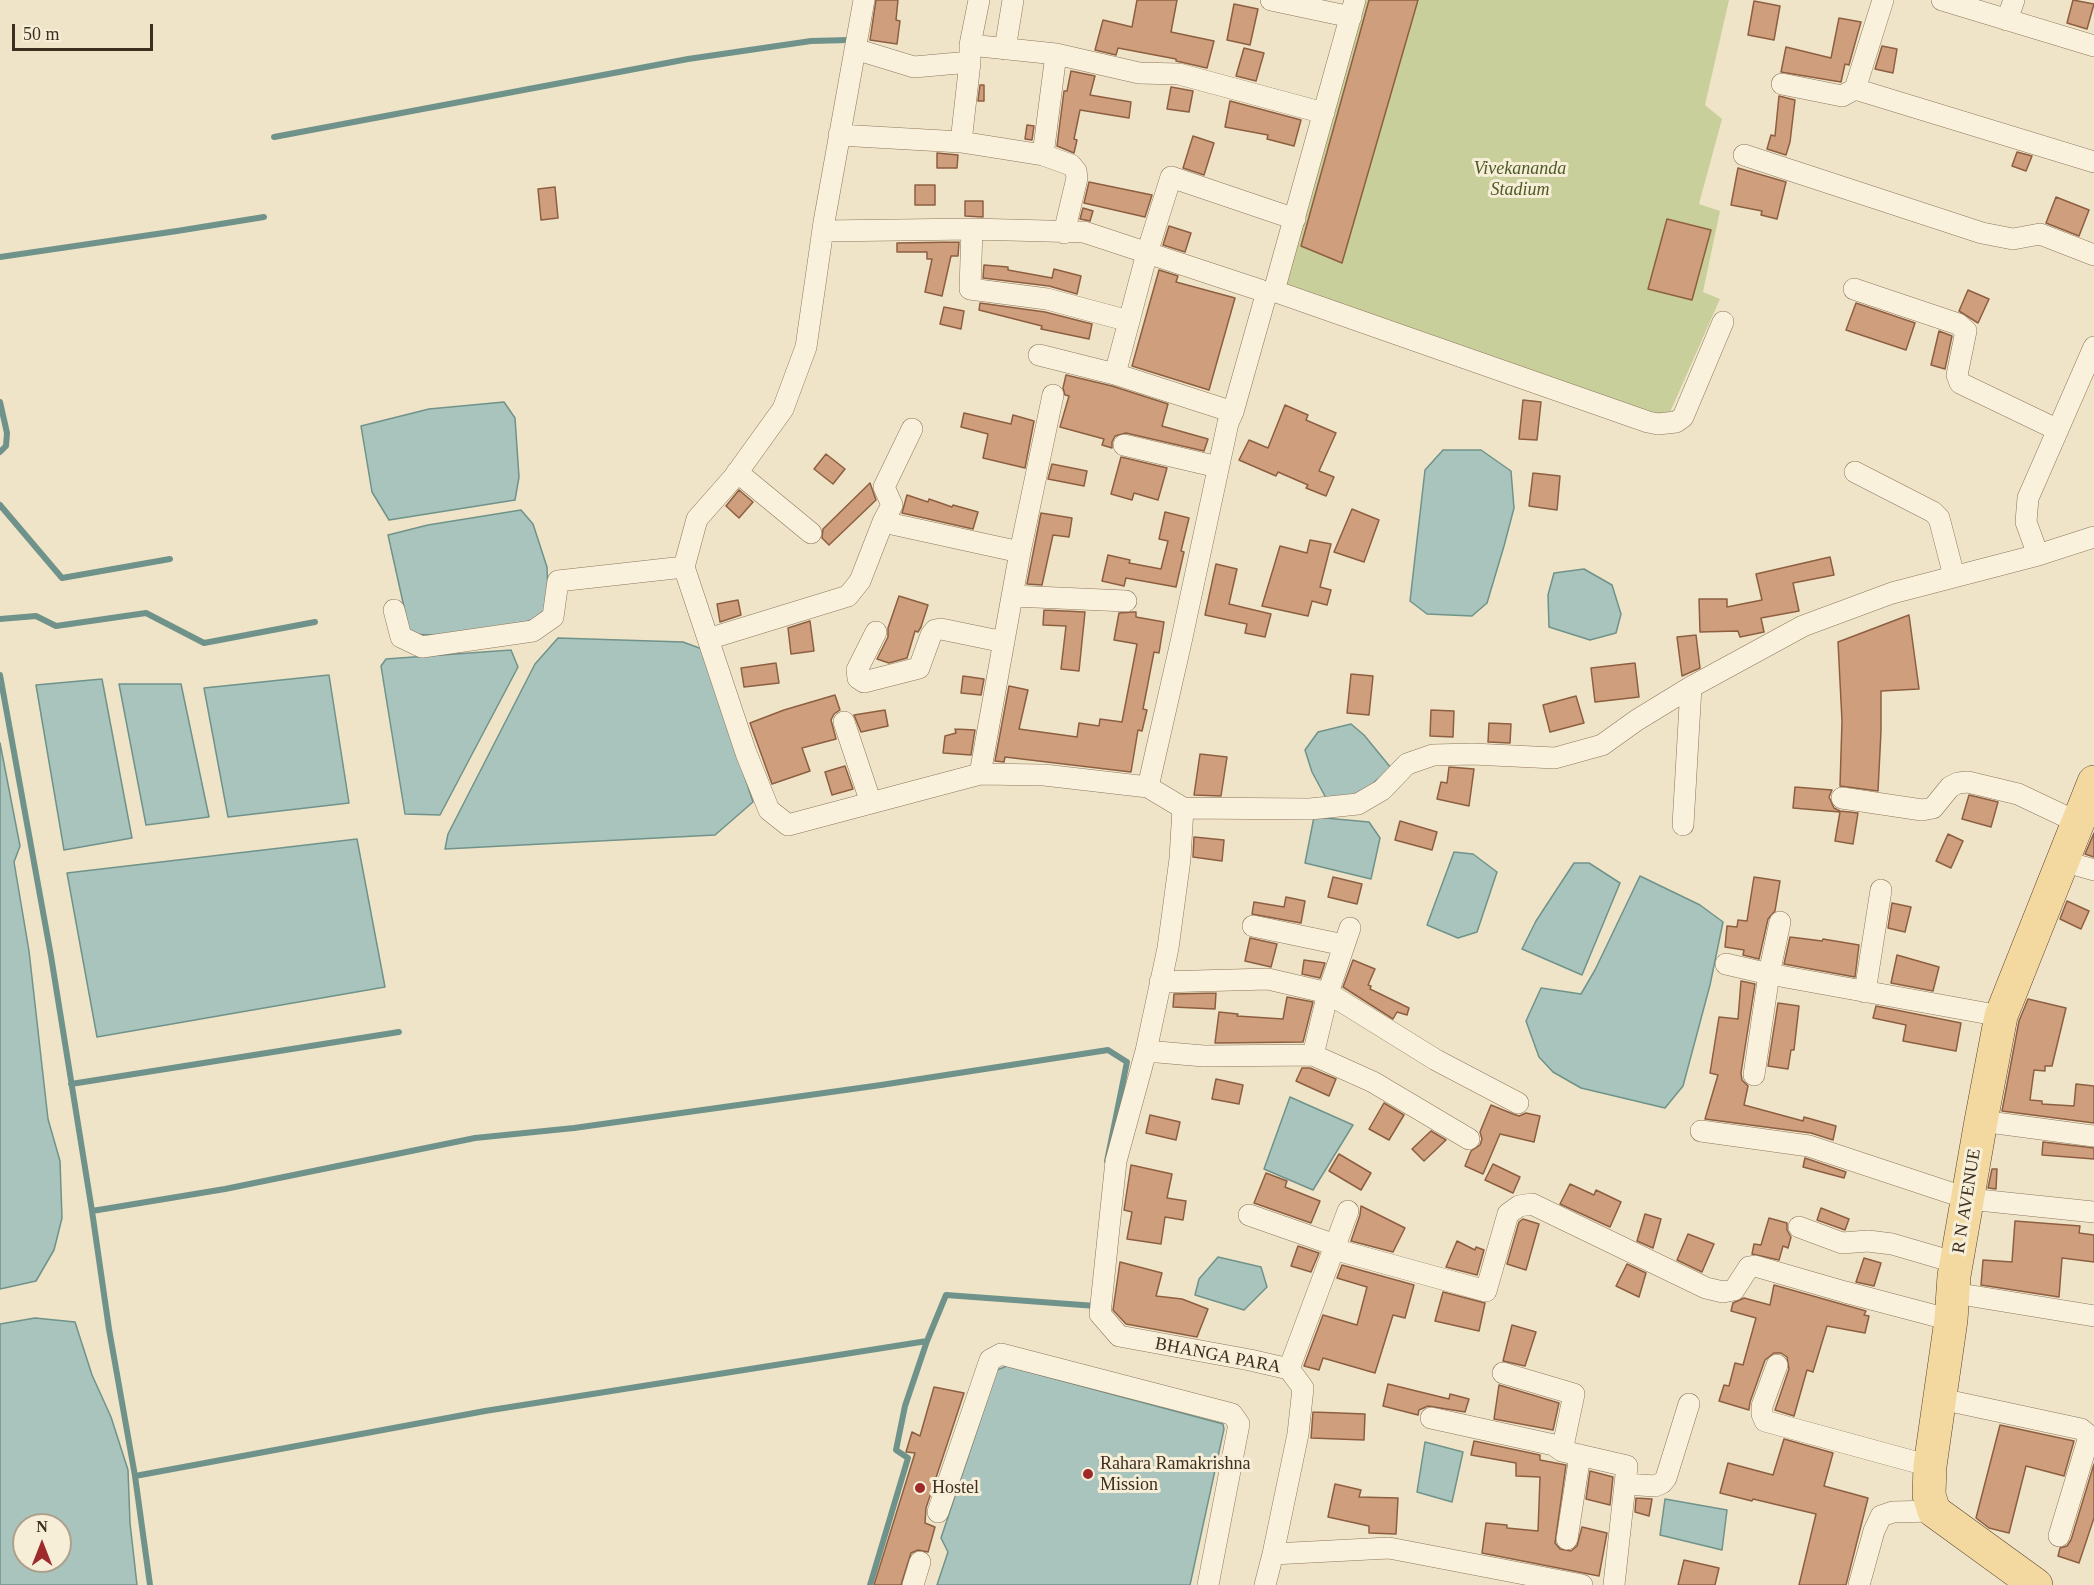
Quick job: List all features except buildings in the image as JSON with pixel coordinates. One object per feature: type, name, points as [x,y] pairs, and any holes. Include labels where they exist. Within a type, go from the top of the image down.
[{"type":"main road","name":"R N AVENUE","points":[[1934,1510],[1929,1495],[1930,1466],[1980,1121],[2001,1016],[2094,782]]},
{"type":"main road","points":[[1934,1510],[2036,1585]]},
{"type":"street","points":[[864,0],[823,231],[806,347],[783,409],[737,472],[697,519],[684,567],[746,753],[769,810],[788,825],[980,774],[1044,775],[1148,787],[1183,808],[1310,809],[1358,804],[1382,790],[1407,764],[1434,755],[1472,754],[1555,758],[1602,745],[1637,720],[1691,687],[1803,626],[1892,593],[2038,555],[2094,537]]},
{"type":"street","points":[[961,142],[970,54],[979,0]]},
{"type":"street","points":[[1005,49],[1013,0]]},
{"type":"street","points":[[1148,787],[1228,423],[1295,219],[1353,8],[1271,0]]},
{"type":"street","points":[[1782,84],[1842,96],[1855,88],[1883,0]]},
{"type":"street","points":[[1942,0],[2094,46]]},
{"type":"street","points":[[2007,20],[2014,0]]},
{"type":"street","points":[[855,49],[914,67],[970,54],[1005,49],[1056,54],[1139,73],[1179,74],[1324,113]]},
{"type":"street","points":[[1043,155],[1056,54]]},
{"type":"street","points":[[1855,88],[2094,162]]},
{"type":"street","points":[[840,135],[961,142],[1043,155],[1071,165],[1076,171],[1077,178],[1064,233]]},
{"type":"street","points":[[1744,155],[1982,233],[2013,239],[2040,234],[2094,255]]},
{"type":"street","points":[[1115,374],[1147,253],[1171,177],[1295,219]]},
{"type":"street","points":[[823,231],[972,229],[1084,232],[1658,424],[1676,422],[1683,417],[1723,322]]},
{"type":"street","points":[[972,229],[970,289],[1047,299],[1129,321]]},
{"type":"street","points":[[1854,289],[1958,324],[1966,331],[1957,375],[1960,383],[2058,430]]},
{"type":"street","points":[[2038,555],[2026,522],[2028,498],[2094,347]]},
{"type":"street","points":[[1039,354],[1115,374],[1233,412]]},
{"type":"street","points":[[980,774],[1020,552],[1053,395]]},
{"type":"street","points":[[708,639],[848,596],[860,581],[892,505],[884,487],[912,429]]},
{"type":"street","points":[[1124,446],[1218,467]]},
{"type":"street","points":[[737,472],[811,533]]},
{"type":"street","points":[[1855,472],[1933,512],[1939,518],[1954,576]]},
{"type":"street","points":[[883,522],[1020,552]]},
{"type":"street","points":[[394,610],[401,637],[422,647],[533,631],[553,617],[558,581],[684,567]]},
{"type":"street","points":[[1013,596],[1126,601]]},
{"type":"street","points":[[876,632],[857,670],[858,678],[864,682],[920,668],[931,635],[935,630],[941,629],[1004,642]]},
{"type":"street","points":[[1683,825],[1691,687]]},
{"type":"street","points":[[844,722],[871,803]]},
{"type":"street","points":[[1842,798],[1922,810],[1933,808],[1950,787],[1968,782],[2018,794],[2077,822]]},
{"type":"street","name":"BHANGA PARA","points":[[1183,808],[1180,859],[1168,948],[1146,1051],[1116,1161],[1100,1314],[1119,1336],[1288,1369],[1303,1388],[1298,1434],[1265,1585]]},
{"type":"street","points":[[2062,861],[2094,870]]},
{"type":"street","points":[[1865,992],[1881,890]]},
{"type":"street","points":[[1754,1075],[1769,974],[1780,922]]},
{"type":"street","points":[[1253,926],[1347,937],[1328,993],[1313,1054]]},
{"type":"street","points":[[1726,964],[1769,974],[2001,1016]]},
{"type":"street","points":[[1160,982],[1268,979],[1328,993],[1436,1060],[1518,1103]]},
{"type":"street","points":[[1146,1051],[1204,1056],[1313,1054],[1373,1082],[1469,1139]]},
{"type":"street","points":[[1980,1121],[2094,1136]]},
{"type":"street","points":[[1701,1131],[1809,1146],[1969,1199],[2094,1212]]},
{"type":"street","points":[[1249,1215],[1334,1247],[1486,1292],[1508,1214],[1519,1206],[1532,1204],[1706,1288],[1722,1292],[1734,1290],[1749,1267],[1755,1266],[1845,1292],[1954,1292],[2094,1316]]},
{"type":"street","points":[[1288,1369],[1348,1211]]},
{"type":"street","points":[[1799,1227],[1842,1243],[1868,1241],[1892,1244],[1954,1292]]},
{"type":"street","points":[[938,1512],[990,1360],[1001,1354],[1232,1414],[1239,1424],[1208,1585]]},
{"type":"street","points":[[1777,1365],[1762,1406],[1765,1420],[1930,1466]]},
{"type":"street","points":[[1503,1373],[1574,1394],[1567,1539]]},
{"type":"street","points":[[1941,1399],[2081,1429],[2087,1434],[2088,1440],[2059,1536]]},
{"type":"street","points":[[1625,1484],[1655,1486],[1662,1483],[1666,1478],[1689,1404]]},
{"type":"street","points":[[1431,1418],[1554,1445],[1571,1453],[1628,1466],[1614,1585]]},
{"type":"street","points":[[1859,1585],[1874,1531],[1881,1516],[1893,1512],[1934,1510]]},
{"type":"street","points":[[1273,1554],[1389,1548],[1582,1585]]},
{"type":"street","points":[[913,1585],[920,1562]]},
{"type":"green space","name":"Vivekananda Stadium","points":[[1362,0],[1729,0],[1705,105],[1722,119],[1699,204],[1720,211],[1703,292],[1720,299],[1667,419],[1280,287]]},
{"type":"water","points":[[504,402],[515,418],[519,477],[515,500],[389,520],[372,492],[361,426],[429,409]]},
{"type":"water","points":[[1443,450],[1481,450],[1511,471],[1514,508],[1504,546],[1487,603],[1472,616],[1427,614],[1410,601],[1425,470]]},
{"type":"water","points":[[521,510],[533,524],[547,567],[549,617],[455,636],[410,634],[388,535],[428,525]]},
{"type":"water","points":[[1584,569],[1612,585],[1621,614],[1616,633],[1590,640],[1549,627],[1548,595],[1554,573]]},
{"type":"water","points":[[558,638],[683,642],[702,649],[753,802],[715,835],[445,849],[448,834],[535,664]]},
{"type":"water","points":[[511,650],[518,667],[440,815],[405,814],[381,666],[386,659]]},
{"type":"water","points":[[329,675],[349,803],[228,817],[204,688]]},
{"type":"water","points":[[102,679],[132,838],[64,850],[36,685]]},
{"type":"water","points":[[119,684],[181,684],[209,817],[146,825]]},
{"type":"water","points":[[1351,724],[1364,735],[1391,768],[1358,796],[1326,798],[1312,772],[1305,750],[1318,732]]},
{"type":"water","points":[[0,743],[20,846],[14,862],[29,951],[48,1119],[60,1161],[62,1218],[54,1250],[36,1281],[0,1289]]},
{"type":"water","points":[[1314,817],[1369,822],[1380,838],[1371,879],[1305,863]]},
{"type":"water","points":[[357,839],[385,987],[97,1037],[67,873]]},
{"type":"water","points":[[1454,852],[1473,854],[1497,872],[1477,932],[1458,938],[1427,925]]},
{"type":"water","points":[[1574,863],[1589,863],[1620,883],[1582,975],[1522,949],[1536,921]]},
{"type":"water","points":[[1640,876],[1700,905],[1723,922],[1710,985],[1683,1086],[1665,1108],[1581,1088],[1553,1072],[1539,1057],[1526,1021],[1541,988],[1581,994]]},
{"type":"water","points":[[1290,1097],[1353,1125],[1313,1190],[1264,1169]]},
{"type":"water","points":[[1218,1257],[1261,1267],[1267,1287],[1244,1310],[1195,1295],[1199,1279]]},
{"type":"water","points":[[35,1318],[75,1322],[92,1375],[111,1417],[128,1470],[130,1523],[137,1585],[0,1585],[0,1324]]},
{"type":"water","points":[[1007,1366],[1223,1424],[1224,1429],[1190,1585],[937,1585],[948,1552],[941,1538],[997,1370]]},
{"type":"water","points":[[1425,1442],[1463,1452],[1452,1502],[1417,1492]]},
{"type":"water","points":[[1665,1499],[1727,1510],[1722,1550],[1660,1535]]},
{"type":"waterway","points":[[274,137],[688,59],[811,41],[849,40]]},
{"type":"waterway","points":[[0,257],[264,217]]},
{"type":"waterway","points":[[0,402],[7,433],[6,446],[0,452]]},
{"type":"waterway","points":[[0,505],[62,578],[170,559]]},
{"type":"waterway","points":[[0,619],[36,616],[56,626],[146,613],[204,643],[315,622]]},
{"type":"waterway","points":[[0,675],[51,956],[109,1329],[135,1476],[150,1585]]},
{"type":"waterway","points":[[71,1084],[399,1032]]},
{"type":"waterway","points":[[92,1211],[225,1189],[475,1138],[574,1128],[881,1085],[1108,1050],[1127,1062],[1107,1161]]},
{"type":"waterway","points":[[870,1585],[908,1458],[896,1450],[905,1406],[927,1341],[946,1295],[1096,1306]]},
{"type":"waterway","points":[[135,1476],[485,1411],[927,1341]]},
{"type":"place","name":"Rahara Ramakrishna Mission","points":[[1088,1474]]},
{"type":"place","name":"Hostel","points":[[920,1488]]}]
